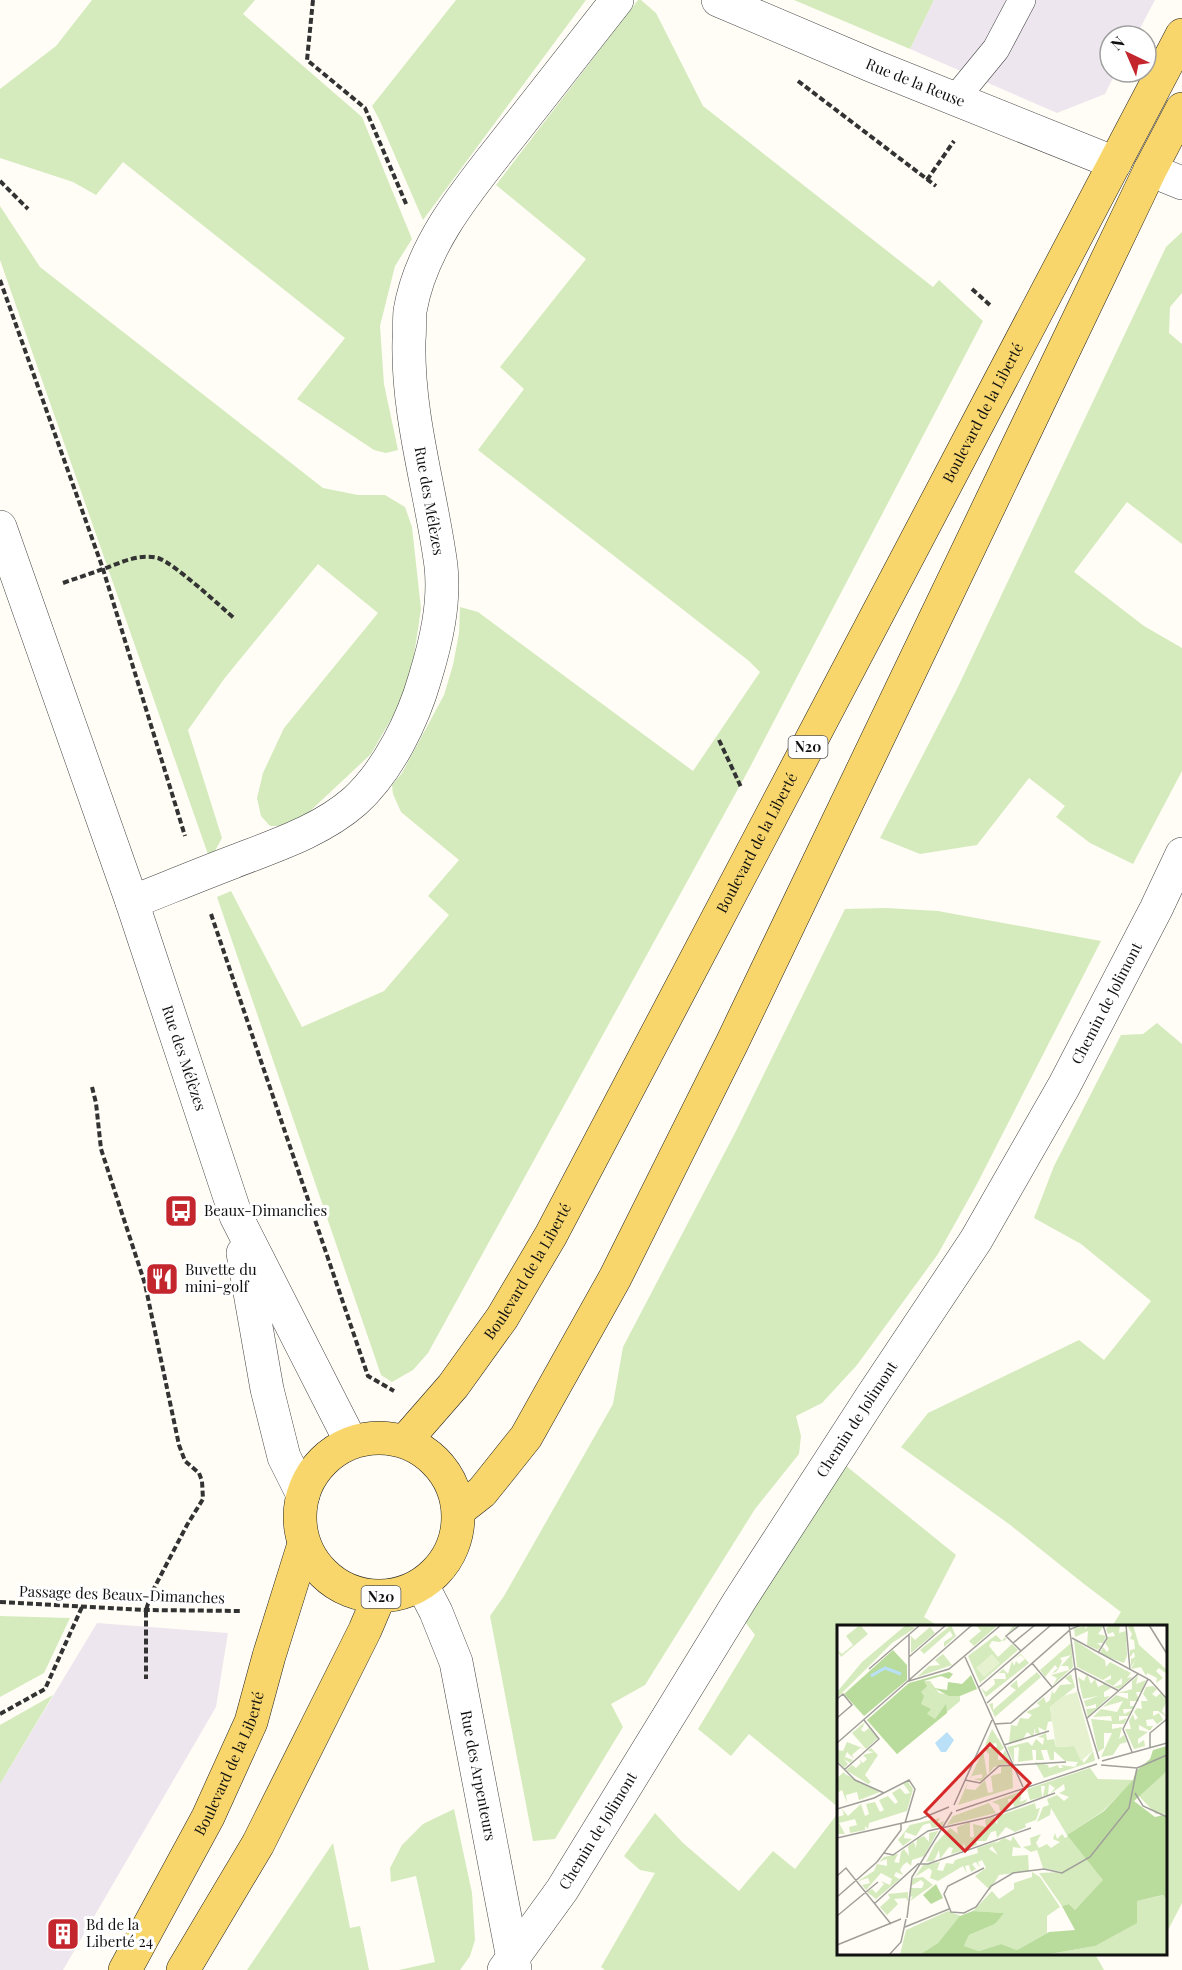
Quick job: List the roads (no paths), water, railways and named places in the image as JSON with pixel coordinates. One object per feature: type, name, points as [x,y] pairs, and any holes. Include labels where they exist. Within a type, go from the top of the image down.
[{"type":"main road","name":"Boulevard de la Liberté","points":[[405,1442],[453,1386],[502,1318],[551,1235],[1182,35]]},
{"type":"main road","points":[[459,1510],[482,1492],[526,1437],[615,1278],[737,1032],[1150,170],[1182,109]]},
{"type":"main road","points":[[1115,163],[1150,170]]},
{"type":"main road","name":"N20","points":[[378,1437],[405,1442],[425,1452],[442,1467],[454,1488],[459,1510],[458,1532],[451,1552],[439,1571],[422,1585],[402,1594],[379,1597],[355,1593],[333,1583],[315,1565],[304,1544],[299,1520],[303,1495],[313,1473],[330,1455],[351,1442],[378,1437]]},
{"type":"main road","name":"Boulevard de la Liberté","points":[[125,1970],[208,1817],[251,1722],[304,1544]]},
{"type":"main road","name":"N20","points":[[183,1970],[258,1844],[365,1630],[379,1597]]},
{"type":"street","name":"Rue des Mélèzes","points":[[132,902],[264,850],[327,821],[356,800],[384,768],[410,721],[422,691],[432,655],[441,609],[441,567],[411,403],[410,313],[419,274],[466,192],[617,0]]},
{"type":"street","name":"Rue de la Reuse","points":[[718,0],[1115,163]]},
{"type":"street","points":[[1150,170],[1182,183]]},
{"type":"street","name":"Rue des Mélèzes","points":[[0,527],[132,902],[236,1216],[267,1389],[284,1457],[303,1495]]},
{"type":"street","name":"Chemin de Jolimont","points":[[511,1966],[562,1890],[740,1600],[976,1240],[1064,1086],[1182,854]]},
{"type":"street","name":"Rue des Mélèzes","points":[[236,1216],[351,1442]]},
{"type":"street","name":"Rue des Arpenteurs","points":[[422,1585],[436,1612],[456,1662],[511,1966]]},
{"type":"lane","points":[[955,99],[996,49],[1022,0]]},
{"type":"place","name":"Beaux-Dimanches","points":[[181,1211]]},
{"type":"place","name":"Buvette du mini-golf","points":[[162,1279]]},
{"type":"place","name":"Bd de la Liberté 24","points":[[63,1934]]}]
